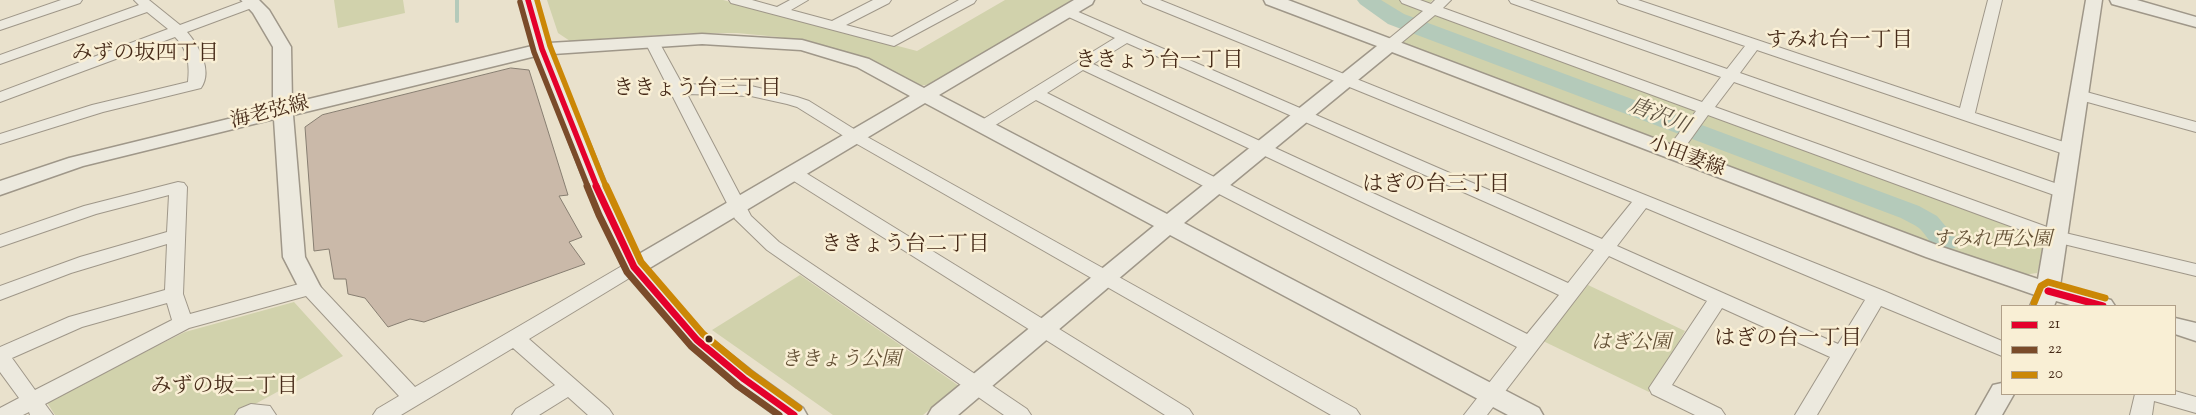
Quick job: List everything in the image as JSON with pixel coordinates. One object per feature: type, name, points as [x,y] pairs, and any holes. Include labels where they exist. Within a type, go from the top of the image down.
[{"type":"street","points":[[0,26],[75,0]]},
{"type":"street","points":[[528,0],[542,49],[608,212],[634,267],[697,340],[744,379],[794,415]]},
{"type":"street","points":[[736,0],[894,42],[969,0]]},
{"type":"street","points":[[779,11],[801,0]]},
{"type":"street","points":[[835,25],[884,0]]},
{"type":"street","points":[[384,415],[795,174],[1086,0]]},
{"type":"street","points":[[1148,0],[1344,81],[1643,200],[2001,349]]},
{"type":"street","name":"小田妻線","points":[[1273,0],[1934,252],[2045,299],[2095,305]]},
{"type":"street","points":[[1408,0],[1438,5],[1706,110],[2057,237],[2196,270]]},
{"type":"street","points":[[1516,0],[2064,192]]},
{"type":"street","points":[[1624,0],[1650,4],[1754,44],[2070,150]]},
{"type":"street","points":[[1966,115],[1995,0]]},
{"type":"street","points":[[2045,299],[2057,237],[2094,0]]},
{"type":"street","points":[[2118,0],[2196,22]]},
{"type":"street","points":[[0,97],[178,31],[250,1],[264,15],[282,47],[283,111],[288,157],[290,222],[294,257],[310,288],[413,398]]},
{"type":"street","points":[[0,60],[145,4],[178,31],[188,43],[197,64],[194,87],[98,108],[0,139]]},
{"type":"street","points":[[941,415],[1217,184],[1438,5]]},
{"type":"street","points":[[1067,11],[1606,248],[1841,354]]},
{"type":"street","points":[[983,126],[1084,65],[1126,37]]},
{"type":"street","name":"海老弦線","points":[[0,188],[101,155],[542,49],[702,39],[802,45],[863,63],[924,97],[983,126],[1530,415]]},
{"type":"street","points":[[652,42],[744,219],[773,246],[1020,415]]},
{"type":"street","points":[[1672,153],[1754,44]]},
{"type":"street","points":[[1084,65],[1572,292]]},
{"type":"street","points":[[678,89],[750,90],[803,104],[856,137],[1106,276],[1349,415]]},
{"type":"street","points":[[1037,94],[1531,345]]},
{"type":"street","points":[[2079,95],[2196,128]]},
{"type":"street","points":[[795,174],[1182,415]]},
{"type":"street","points":[[0,241],[90,210],[178,187],[174,294],[183,323]]},
{"type":"street","points":[[1475,415],[1643,200]]},
{"type":"street","points":[[0,293],[93,258],[175,236]]},
{"type":"street","points":[[5,415],[37,408],[183,323],[310,288]]},
{"type":"street","points":[[37,408],[0,356],[62,327],[174,294]]},
{"type":"street","points":[[1806,415],[1877,296]]},
{"type":"street","points":[[1706,413],[1659,388],[1718,299]]},
{"type":"street","points":[[2176,326],[2196,332]]},
{"type":"street","points":[[514,338],[602,415]]},
{"type":"street","points":[[523,415],[569,386]]},
{"type":"street","points":[[1989,415],[2001,394]]},
{"type":"street","points":[[2141,415],[2145,395]]},
{"type":"street","points":[[2162,395],[2196,404]]},
{"type":"street","points":[[246,415],[251,412],[263,412],[266,415]]},
{"type":"green space","points":[[334,0],[403,0],[405,13],[338,28]]},
{"type":"green space","points":[[547,0],[723,0],[917,51],[1005,0],[1074,0],[932,84],[918,86],[882,66],[836,49],[779,37],[737,33],[691,33],[570,41],[558,33]]},
{"type":"green space","name":"すみれ西公園","points":[[1370,0],[1433,0],[1424,8],[2038,233],[2046,240],[2037,273],[2023,275],[1985,265],[1403,46],[1400,41],[1418,25],[1391,15]]},
{"type":"green space","name":"ききょう公園","points":[[800,275],[959,386],[923,415],[833,415],[712,330]]},
{"type":"green space","name":"はぎ公園","points":[[1588,285],[1685,331],[1649,392],[1543,341]]},
{"type":"green space","points":[[294,302],[343,356],[235,415],[55,415],[46,401],[185,332]]},
{"type":"building","points":[[511,68],[529,70],[568,195],[559,196],[582,237],[569,242],[585,264],[424,322],[410,319],[388,327],[365,298],[348,294],[346,279],[334,279],[329,249],[314,251],[305,127],[322,115]]},
{"type":"waterway","points":[[457,0],[457,21]]},
{"type":"waterway","name":"唐沢川","points":[[1367,0],[1396,19],[1910,212],[1928,222],[1945,242]]},
{"type":"transit line","name":"21","points":[[528,0],[542,49],[607,212],[634,267],[697,340],[744,379],[794,415]]},
{"type":"transit line","name":"20","points":[[537,0],[550,46],[615,208],[641,262],[703,334],[749,372],[799,408]]},
{"type":"transit line","name":"22","points":[[520,2],[534,52],[599,215],[627,272],[691,346],[738,386],[779,415]]},
{"type":"transit line","name":"20","points":[[2034,303],[2041,286],[2048,282],[2105,298]]},
{"type":"transit line","name":"21","points":[[2048,291],[2099,305]]},
{"type":"district","name":"すみれ台一丁目","points":[[1839,42]]},
{"type":"district","name":"みずの坂四丁目","points":[[145,55]]},
{"type":"district","name":"ききょう台一丁目","points":[[1159,62]]},
{"type":"district","name":"ききょう台三丁目","points":[[697,90]]},
{"type":"district","name":"はぎの台三丁目","points":[[1436,186]]},
{"type":"district","name":"ききょう台二丁目","points":[[905,246]]},
{"type":"district","name":"はぎの台一丁目","points":[[1788,340]]},
{"type":"district","name":"みずの坂二丁目","points":[[224,388]]}]
